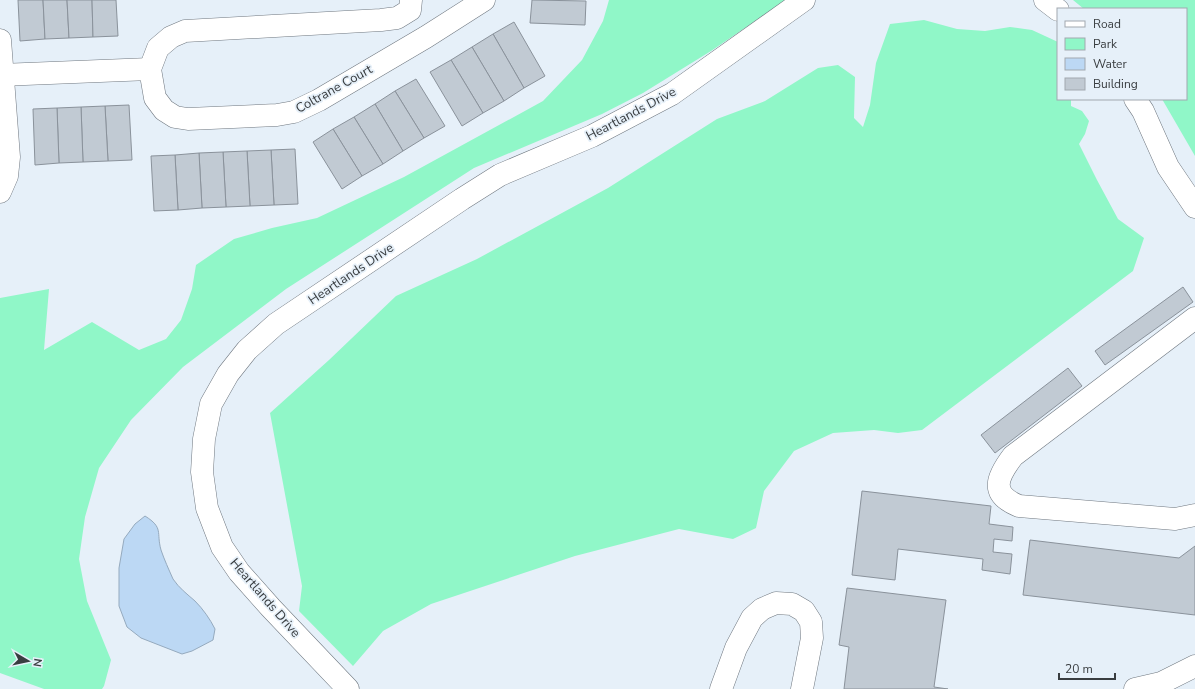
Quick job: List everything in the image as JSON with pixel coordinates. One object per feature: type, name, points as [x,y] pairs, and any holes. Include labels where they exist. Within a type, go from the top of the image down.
[{"type":"street","name":"Coltrane Court","points":[[150,68],[155,98],[164,110],[175,117],[188,119],[277,115],[294,112],[319,100],[426,37],[484,0]]},
{"type":"street","name":"Heartlands Drive","points":[[348,689],[239,572],[222,547],[207,508],[202,472],[204,439],[212,404],[228,374],[247,350],[276,324],[462,198],[500,175],[592,136],[672,94],[804,0]]},
{"type":"street","points":[[1045,0],[1057,9]]},
{"type":"street","points":[[1,74],[150,68],[158,48],[171,37],[185,32],[381,20],[397,18],[410,5],[426,37]]},
{"type":"street","points":[[0,40],[1,74],[9,157],[7,176],[0,192]]},
{"type":"street","points":[[1136,100],[1143,111],[1168,166],[1195,207]]},
{"type":"street","points":[[1195,318],[1013,456],[1003,470],[999,482],[1000,493],[1008,502],[1019,506],[1176,519],[1195,515]]},
{"type":"street","points":[[721,689],[736,648],[752,618],[762,608],[776,603],[792,604],[804,611],[811,622],[812,638],[802,689]]},
{"type":"street","points":[[1135,689],[1161,682],[1195,666]]},
{"type":"green space","points":[[609,0],[786,0],[711,51],[643,93],[602,114],[474,168],[286,289],[183,367],[131,420],[99,468],[85,517],[79,559],[87,601],[111,660],[104,686],[102,689],[44,689],[0,673],[0,298],[49,289],[44,350],[92,322],[139,350],[166,339],[181,320],[192,289],[196,265],[234,239],[272,228],[317,218],[404,177],[543,101],[582,60],[603,21]]},
{"type":"green space","points":[[1073,0],[1195,0],[1195,156],[1163,100],[1187,100],[1187,8],[1083,8]]},
{"type":"green space","points":[[924,20],[957,29],[985,31],[1010,27],[1032,30],[1057,42],[1057,100],[1071,100],[1071,106],[1082,111],[1089,121],[1085,134],[1079,144],[1118,219],[1144,238],[1133,271],[922,430],[898,433],[874,430],[833,433],[794,451],[764,491],[756,528],[733,539],[679,529],[575,556],[431,604],[383,631],[353,666],[299,611],[302,586],[270,413],[329,360],[396,296],[477,259],[608,188],[717,119],[765,101],[818,68],[838,65],[855,77],[854,118],[863,127],[870,105],[876,63],[890,24]]},
{"type":"water","points":[[145,516],[157,527],[161,550],[173,579],[180,588],[201,607],[215,629],[213,640],[192,651],[182,654],[141,638],[127,627],[119,606],[119,568],[124,539],[135,524]]},
{"type":"building","points":[[18,0],[43,0],[45,39],[20,41]]},
{"type":"building","points":[[43,0],[67,0],[69,38],[45,39]]},
{"type":"building","points":[[67,0],[92,0],[93,37],[69,38]]},
{"type":"building","points":[[92,0],[116,0],[118,36],[93,37]]},
{"type":"building","points":[[532,0],[586,1],[585,25],[530,23]]},
{"type":"building","points":[[514,22],[545,76],[524,88],[493,34]]},
{"type":"building","points":[[493,34],[524,88],[504,101],[472,47]]},
{"type":"building","points":[[472,47],[504,101],[483,113],[451,60]]},
{"type":"building","points":[[451,60],[483,113],[462,126],[430,72]]},
{"type":"building","points":[[416,79],[445,126],[424,138],[395,91]]},
{"type":"building","points":[[395,91],[424,138],[403,151],[375,104]]},
{"type":"building","points":[[375,104],[403,151],[383,164],[354,117]]},
{"type":"building","points":[[129,105],[132,160],[108,161],[105,106]]},
{"type":"building","points":[[105,106],[108,161],[83,162],[81,107]]},
{"type":"building","points":[[81,107],[83,162],[59,163],[57,108]]},
{"type":"building","points":[[57,108],[59,163],[35,165],[33,109]]},
{"type":"building","points":[[354,117],[383,164],[362,176],[333,129]]},
{"type":"building","points":[[333,129],[362,176],[342,189],[313,142]]},
{"type":"building","points":[[295,149],[298,204],[274,205],[271,150]]},
{"type":"building","points":[[271,150],[274,205],[250,206],[247,151]]},
{"type":"building","points":[[247,151],[250,206],[226,207],[223,152]]},
{"type":"building","points":[[223,152],[226,207],[202,208],[199,153]]},
{"type":"building","points":[[199,153],[202,208],[178,210],[175,155]]},
{"type":"building","points":[[175,155],[178,210],[154,211],[151,156]]},
{"type":"building","points":[[1183,287],[1193,302],[1105,365],[1095,351]]},
{"type":"building","points":[[1068,368],[1082,386],[995,453],[981,435]]},
{"type":"building","points":[[862,491],[991,506],[989,524],[1013,527],[1012,541],[994,539],[993,552],[1012,554],[1010,574],[982,570],[983,559],[898,549],[895,580],[852,575]]},
{"type":"building","points":[[1030,540],[1179,558],[1195,546],[1195,615],[1023,595]]},
{"type":"building","points":[[847,588],[946,600],[934,687],[948,689],[844,689],[849,647],[839,645]]}]
